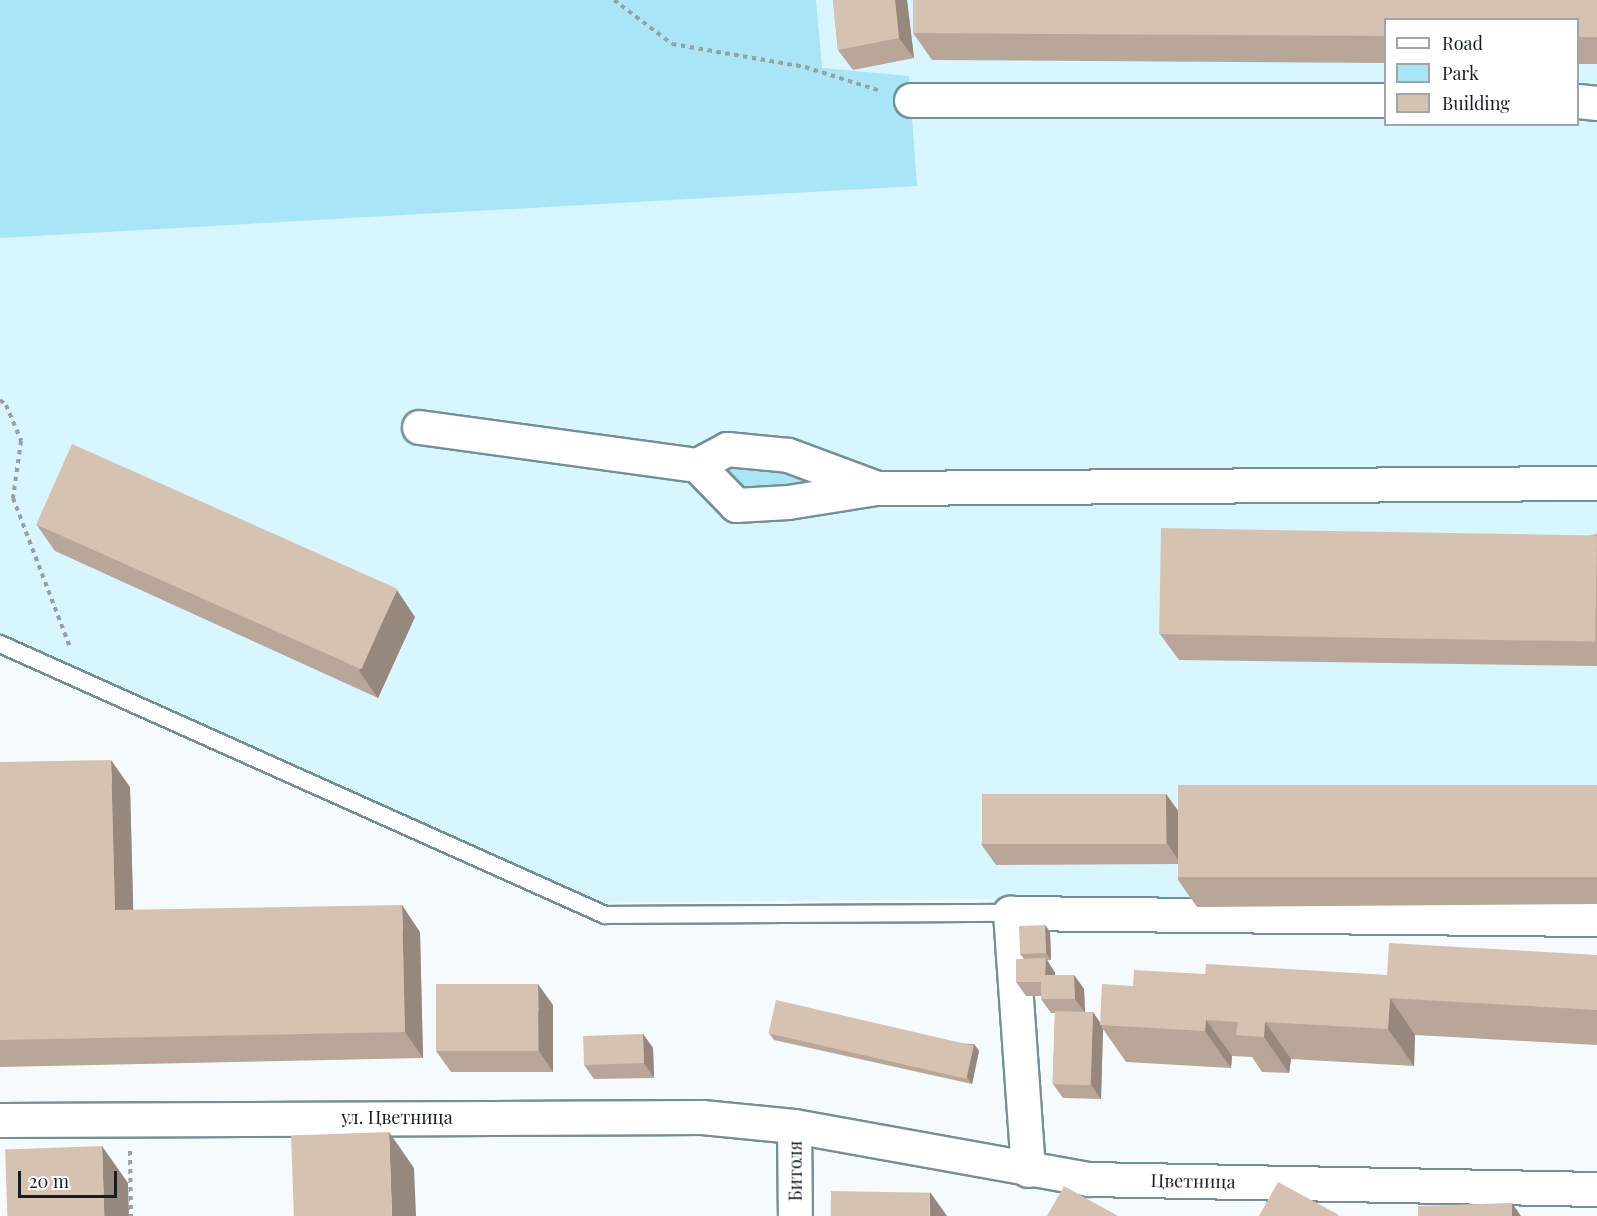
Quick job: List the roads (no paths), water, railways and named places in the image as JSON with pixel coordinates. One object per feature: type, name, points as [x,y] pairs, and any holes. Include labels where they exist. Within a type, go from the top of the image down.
[{"type":"street","points":[[911,100],[1384,100]]},
{"type":"street","points":[[1579,101],[1597,103]]},
{"type":"street","points":[[419,427],[697,465],[727,449],[788,455],[876,488]]},
{"type":"street","points":[[697,465],[736,505],[788,502],[876,488],[1597,483]]},
{"type":"street","points":[[1028,1170],[1010,913],[1597,919]]},
{"type":"street","name":"ул. Цветница","points":[[0,1120],[702,1117],[794,1126]]},
{"type":"street","name":"Цветница","points":[[794,1126],[1028,1170],[1089,1179],[1597,1189]]},
{"type":"street","name":"Битоля","points":[[794,1126],[795,1216]]},
{"type":"lane","points":[[0,644],[605,915],[1010,913]]}]
